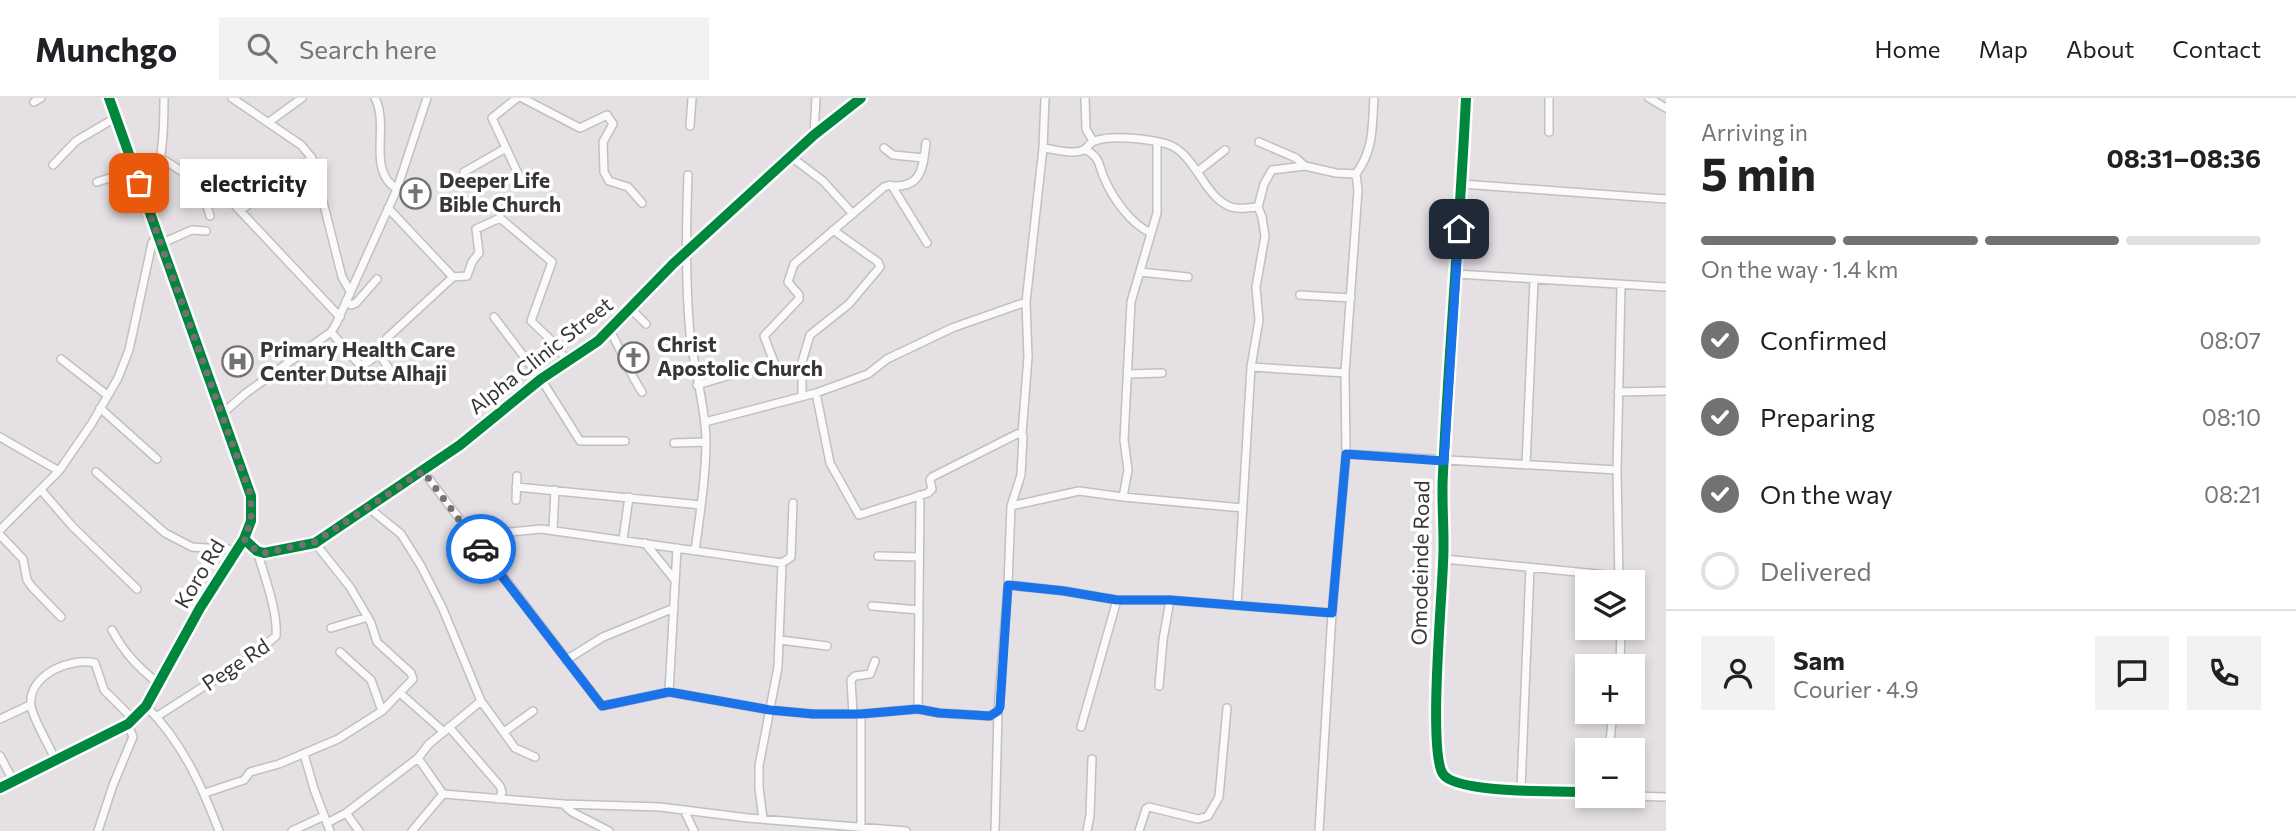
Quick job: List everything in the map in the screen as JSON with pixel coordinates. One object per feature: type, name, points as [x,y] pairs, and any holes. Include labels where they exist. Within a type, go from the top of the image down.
[{"type":"street","name":"Koro Rd","points":[[0,789],[131,722],[146,706],[200,608],[244,539],[251,521],[251,496],[109,98]]},
{"type":"street","points":[[144,197],[155,182],[164,98]]},
{"type":"street","points":[[232,98],[301,145],[312,158],[342,277],[350,291]]},
{"type":"street","points":[[269,122],[302,98]]},
{"type":"street","points":[[375,98],[381,117],[381,171],[385,180],[397,189]]},
{"type":"street","points":[[223,413],[246,393],[331,332],[397,189],[427,98]]},
{"type":"street","points":[[522,180],[492,118],[519,98],[580,128],[607,115],[613,124],[603,142],[604,172],[609,181],[628,187],[642,203]]},
{"type":"street","points":[[690,126],[692,98]]},
{"type":"street","points":[[814,135],[816,98]]},
{"type":"street","name":"Alpha Clinic Street","points":[[257,551],[270,553],[315,542],[460,445],[541,379],[610,331],[673,264],[790,156],[861,98]]},
{"type":"street","points":[[995,831],[998,711],[1011,506],[1021,475],[1028,357],[1026,302],[1043,148],[1045,98]]},
{"type":"street","points":[[1085,98],[1086,129],[1093,141]]},
{"type":"street","points":[[1319,831],[1332,613],[1346,454],[1345,373],[1358,190],[1356,174],[1367,158],[1371,142],[1374,98]]},
{"type":"street","name":"Omodeinde Road","points":[[1466,98],[1444,461],[1444,559],[1437,723],[1439,764],[1445,777],[1455,783],[1482,788],[1521,789]]},
{"type":"street","points":[[1549,98],[1549,132]]},
{"type":"street","points":[[1649,98],[1666,108]]},
{"type":"street","points":[[53,165],[76,141],[115,118]]},
{"type":"street","points":[[1043,148],[1068,151],[1085,149],[1093,141],[1105,138],[1157,142],[1175,148],[1228,206],[1258,207]]},
{"type":"street","points":[[1123,497],[1128,470],[1124,440],[1131,302],[1157,213],[1157,142]]},
{"type":"street","points":[[1259,142],[1296,158],[1306,166]]},
{"type":"street","points":[[697,385],[774,362],[764,336],[799,299],[799,295],[788,282],[794,264],[884,187],[902,187],[913,183],[920,176],[926,144]]},
{"type":"street","points":[[464,172],[506,148]]},
{"type":"street","points":[[884,148],[893,155],[924,158]]},
{"type":"street","points":[[1085,149],[1099,159],[1106,183],[1133,222],[1151,233]]},
{"type":"street","points":[[1196,172],[1225,150]]},
{"type":"street","points":[[790,156],[823,181],[852,214]]},
{"type":"street","points":[[159,157],[191,177],[213,182],[340,317]]},
{"type":"street","points":[[241,210],[312,158]]},
{"type":"street","points":[[1237,605],[1251,367],[1259,320],[1256,287],[1265,236],[1258,207],[1264,184],[1272,170],[1306,166],[1336,173],[1356,174]]},
{"type":"street","points":[[97,183],[134,170]]},
{"type":"street","points":[[688,175],[685,254],[690,335],[706,442],[695,551]]},
{"type":"street","points":[[199,180],[210,216]]},
{"type":"street","points":[[1462,184],[1666,199]]},
{"type":"street","points":[[892,186],[927,243]]},
{"type":"street","points":[[388,208],[453,277]]},
{"type":"street","points":[[387,338],[453,277],[467,276],[479,253],[476,229],[496,218],[503,219],[552,262],[531,321],[553,342],[568,362]]},
{"type":"street","points":[[802,396],[802,362],[810,335],[849,304],[880,267],[878,262],[833,230]]},
{"type":"street","points":[[61,617],[32,587],[26,576],[23,559],[0,533],[59,471],[118,378],[129,349],[152,243],[186,232],[206,231]]},
{"type":"street","points":[[1140,272],[1188,277]]},
{"type":"street","points":[[1456,274],[1666,287]]},
{"type":"street","points":[[346,301],[351,305],[356,303],[377,279]]},
{"type":"street","points":[[1526,465],[1534,280]]},
{"type":"street","points":[[1618,570],[1620,286]]},
{"type":"street","points":[[1300,295],[1351,298]]},
{"type":"street","points":[[705,422],[816,393],[867,374],[887,359],[952,328],[1026,302]]},
{"type":"street","points":[[631,309],[646,324]]},
{"type":"street","points":[[494,317],[541,379],[580,441],[625,441]]},
{"type":"street","points":[[610,331],[624,355],[630,374],[642,392]]},
{"type":"street","points":[[331,332],[359,364],[366,364],[374,356],[380,355],[391,372]]},
{"type":"street","points":[[61,359],[107,395]]},
{"type":"street","points":[[1251,367],[1345,373]]},
{"type":"street","points":[[1128,374],[1162,373]]},
{"type":"street","points":[[1618,392],[1666,391]]},
{"type":"street","points":[[816,393],[830,463],[857,513],[865,514],[931,491],[932,477],[1017,434],[1022,434]]},
{"type":"street","points":[[100,408],[157,459]]},
{"type":"street","points":[[0,437],[59,471]]},
{"type":"street","points":[[674,443],[706,442]]},
{"type":"street","points":[[1346,454],[1617,470]]},
{"type":"street","points":[[423,471],[602,706],[669,692],[770,710],[813,714],[918,709],[990,716],[998,711]]},
{"type":"street","points":[[96,472],[165,533],[192,547],[237,550]]},
{"type":"street","points":[[516,500],[517,476]]},
{"type":"street","points":[[516,487],[701,505]]},
{"type":"street","points":[[41,490],[73,527],[137,589]]},
{"type":"street","points":[[553,530],[555,490]]},
{"type":"street","points":[[1011,506],[1079,491],[1243,508]]},
{"type":"street","points":[[918,709],[920,495]]},
{"type":"street","points":[[623,539],[629,497]]},
{"type":"street","points":[[472,536],[553,530],[782,564],[791,557],[793,503]]},
{"type":"street","points":[[369,508],[401,534],[421,566],[442,607],[481,701],[519,750],[535,757]]},
{"type":"street","points":[[244,539],[257,551]]},
{"type":"street","points":[[205,793],[244,780],[250,772],[304,754],[338,739],[382,711],[413,676],[380,647],[368,617],[347,583],[315,542]]},
{"type":"street","points":[[645,543],[675,580]]},
{"type":"street","points":[[669,692],[677,548]]},
{"type":"street","name":"Pege Rd","points":[[156,717],[256,653],[276,636],[277,627],[257,551]]},
{"type":"street","points":[[878,556],[919,557]]},
{"type":"street","points":[[1444,559],[1575,574]]},
{"type":"street","points":[[763,819],[759,766],[778,667],[782,564]]},
{"type":"street","points":[[1530,568],[1521,789],[1575,791]]},
{"type":"street","points":[[1008,585],[1117,600],[1170,600],[1332,613]]},
{"type":"street","points":[[1081,727],[1117,600]]},
{"type":"street","points":[[1159,686],[1170,600]]},
{"type":"street","points":[[872,606],[919,610]]},
{"type":"street","points":[[566,660],[603,637],[674,608]]},
{"type":"street","points":[[331,628],[368,617]]},
{"type":"street","points":[[112,630],[123,651],[159,684]]},
{"type":"street","points":[[779,640],[827,646]]},
{"type":"street","points":[[340,652],[371,680],[382,711]]},
{"type":"street","points":[[862,827],[857,714],[851,680],[870,674],[875,660]]},
{"type":"street","points":[[56,761],[30,705],[34,685],[59,667],[91,662],[97,668],[104,690],[131,722],[133,737],[98,831]]},
{"type":"street","points":[[400,693],[446,730],[500,786],[502,792],[499,799]]},
{"type":"street","points":[[292,831],[346,813],[418,758],[423,749],[481,701]]},
{"type":"street","points":[[0,719],[30,705]]},
{"type":"street","points":[[146,706],[183,752],[205,793],[219,831]]},
{"type":"street","points":[[1139,831],[1149,807],[1198,819],[1208,816],[1219,797],[1227,708]]},
{"type":"street","points":[[504,732],[533,711]]},
{"type":"street","points":[[304,754],[330,831]]},
{"type":"street","points":[[0,756],[14,782]]},
{"type":"street","points":[[418,758],[443,794]]},
{"type":"street","points":[[1087,831],[1092,759]]},
{"type":"street","points":[[443,794],[684,810],[822,828],[862,827],[906,831]]},
{"type":"street","points":[[412,831],[443,794]]},
{"type":"street","points":[[1645,796],[1666,797]]},
{"type":"street","points":[[563,804],[597,828],[609,831]]},
{"type":"street","points":[[684,810],[695,831]]},
{"type":"street","points":[[346,813],[359,831]]},
{"type":"cycle path","points":[[0,788],[128,724],[146,706],[200,608],[244,539],[251,521],[251,496],[109,98]]},
{"type":"cycle path","points":[[244,539],[257,551],[264,553],[315,543],[460,445],[541,379],[598,341],[673,264],[814,135],[861,98]]},
{"type":"cycle path","points":[[1466,98],[1443,484],[1443,552],[1436,707],[1439,760],[1443,774],[1467,785],[1510,790],[1575,792]]},
{"type":"way so far","points":[[139,183],[251,496],[252,515],[244,539],[257,551],[264,553],[310,544],[423,471],[481,549]]},
{"type":"place","name":"electricity","points":[[139,183]]},
{"type":"place","name":"Deeper Life Bible Church","points":[[416,193]]},
{"type":"place","name":"Christ Apostolic Church","points":[[634,357]]},
{"type":"place","name":"Primary Health Care Center Dutse Alhaji","points":[[237,362]]},
{"type":"route","points":[[481,549],[602,706],[669,692],[770,710],[813,714],[861,714],[918,709],[990,716],[1000,707],[1008,585],[1117,600],[1170,600],[1332,613],[1346,454],[1444,461],[1459,229]]}]
